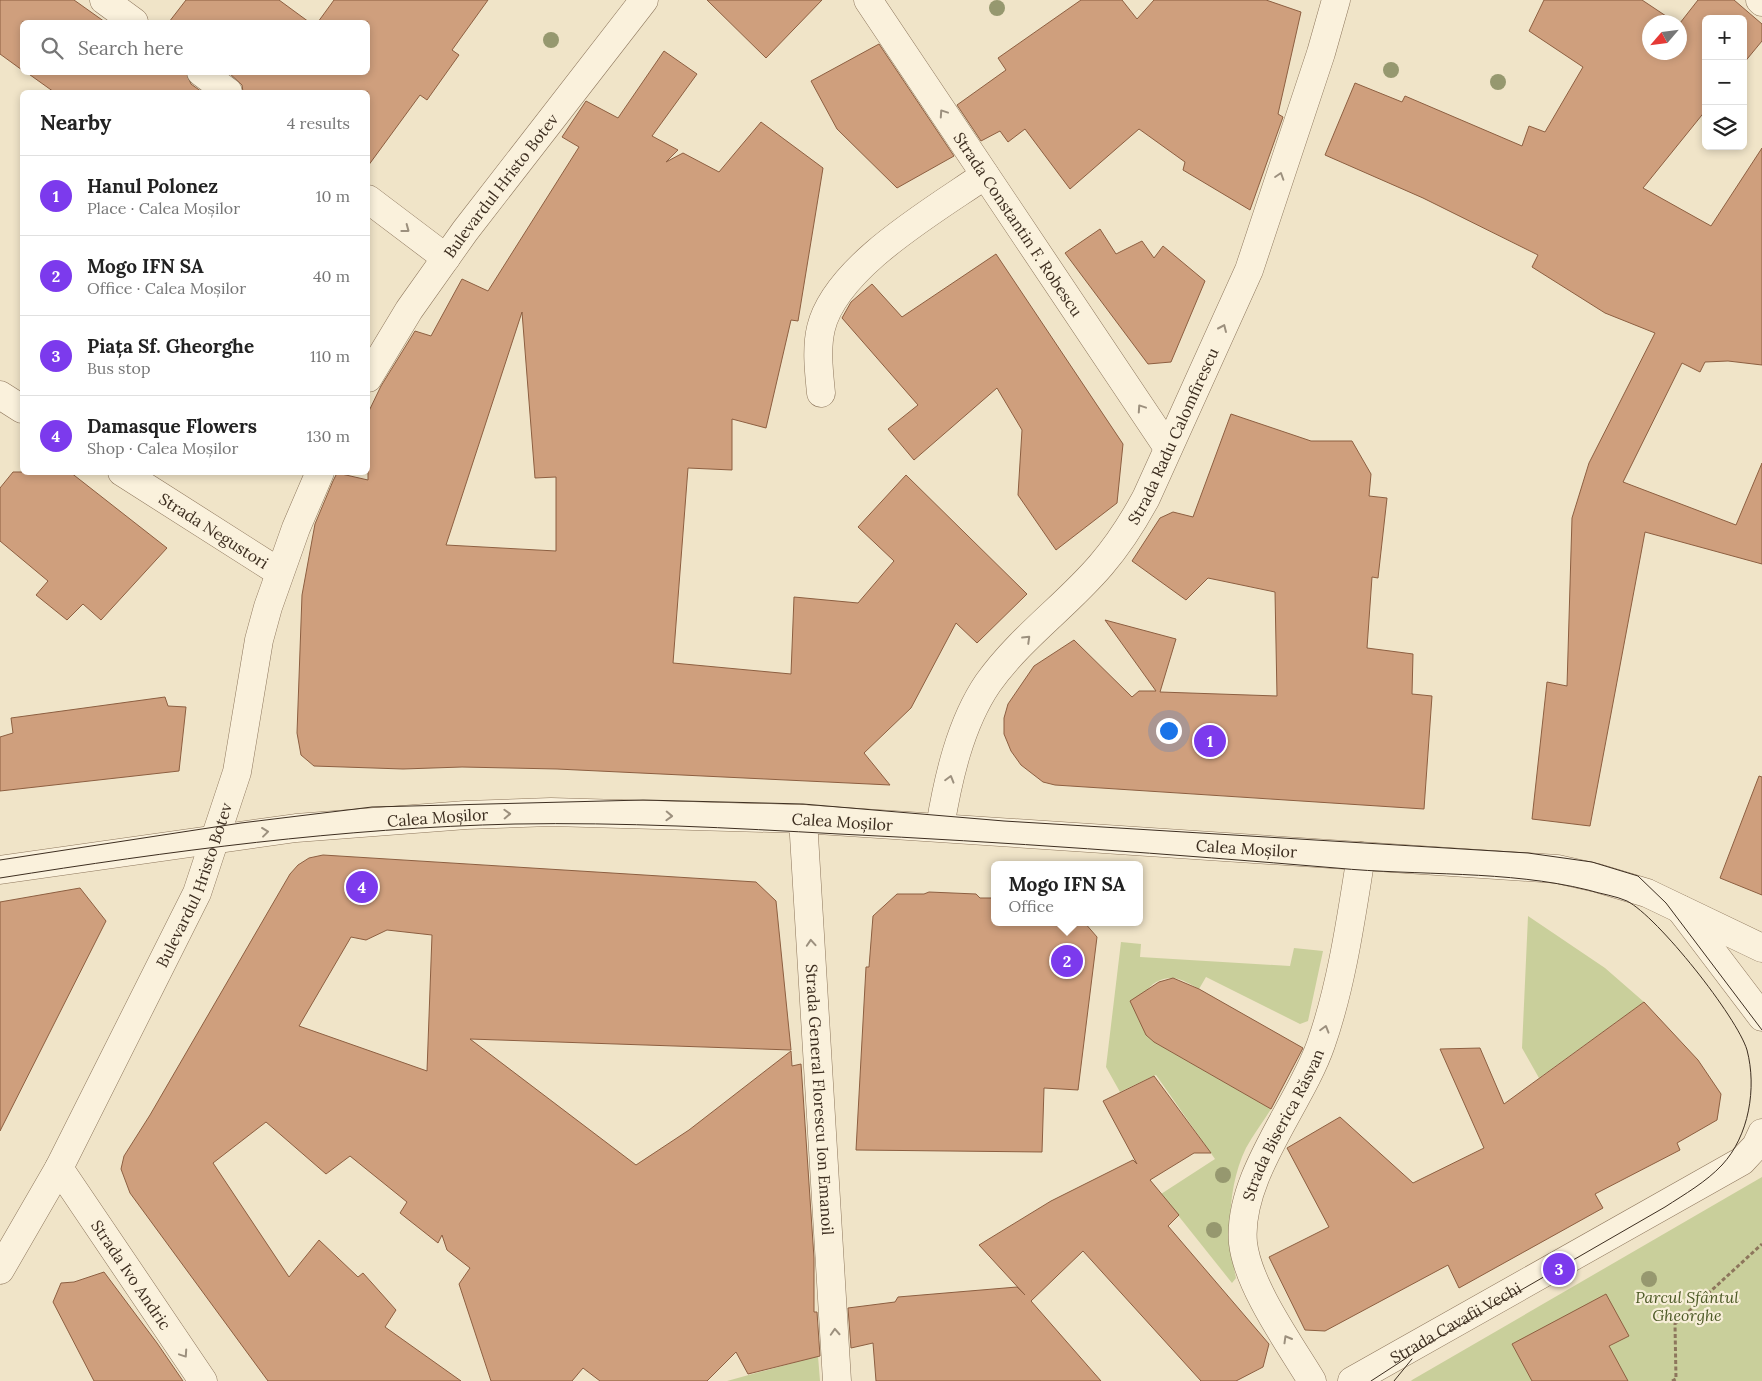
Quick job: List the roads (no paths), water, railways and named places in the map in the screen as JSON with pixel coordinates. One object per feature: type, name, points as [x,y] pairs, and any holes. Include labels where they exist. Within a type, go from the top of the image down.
[{"type":"street","points":[[104,0],[131,20]]},
{"type":"street","name":"Bulevardul Hristo Botev","points":[[370,375],[409,310],[446,258],[644,0]]},
{"type":"street","name":"Strada Constantin F. Robescu","points":[[868,0],[1168,448]]},
{"type":"street","name":"Strada Radu Calomfirescu","points":[[940,827],[948,783],[964,732],[988,683],[1019,646],[1101,566],[1130,528],[1249,270],[1321,53],[1336,0]]},
{"type":"street","points":[[205,75],[225,90]]},
{"type":"street","points":[[822,393],[819,371],[821,329],[830,305],[848,280],[891,241],[985,175]]},
{"type":"street","points":[[370,201],[446,258]]},
{"type":"street","points":[[0,394],[20,408]]},
{"type":"street","name":"Strada Negustori","points":[[127,475],[279,572]]},
{"type":"street","name":"Bulevardul Hristo Botev","points":[[0,1270],[59,1168],[197,892],[238,772],[258,640],[279,572],[319,475]]},
{"type":"street","name":"Calea Moșilor","points":[[0,870],[296,828],[466,815],[551,812],[803,820],[940,827],[1557,869],[1627,886],[1762,948]]},
{"type":"street","name":"Strada General Florescu Ion Emanoil","points":[[803,820],[837,1381]]},
{"type":"street","name":"Strada Biserica Răsvan","points":[[1312,1381],[1258,1289],[1247,1262],[1243,1242],[1245,1209],[1260,1168],[1321,1045],[1350,923],[1361,856]]},
{"type":"street","name":"Calea Moșilor","points":[[1680,909],[1759,1013]]},
{"type":"street","points":[[1759,1013],[1762,1037]]},
{"type":"street","name":"Strada Cavafii Vechi","points":[[1352,1381],[1384,1370],[1742,1161],[1756,1146],[1762,1133]]},
{"type":"street","name":"Strada Ivo Andric","points":[[59,1168],[203,1381]]},
{"type":"tram line","points":[[0,860],[241,823],[372,807],[643,800],[803,804],[1004,821],[1528,853],[1592,862],[1638,876],[1666,903],[1762,1030]]},
{"type":"tram line","points":[[0,878],[256,842],[385,830],[515,824],[596,824],[718,828],[963,841],[1367,870],[1495,876],[1557,884],[1627,901],[1641,911],[1676,946],[1713,993],[1740,1035],[1747,1050],[1750,1065],[1751,1095],[1739,1140],[1722,1165],[1688,1192],[1431,1342],[1371,1381]]},
{"type":"tram line","points":[[1394,1381],[1412,1359]]},
{"type":"place","name":"Hanul Polonez","points":[[1210,741]]},
{"type":"place","name":"Damasque Flowers","points":[[362,887]]},
{"type":"place","name":"Mogo IFN SA","points":[[1067,961]]},
{"type":"place","name":"Piața Sf. Gheorghe","points":[[1559,1269]]},
{"type":"park label","name":"Parcul Sfântul Gheorghe","points":[[1687,1306]]}]
